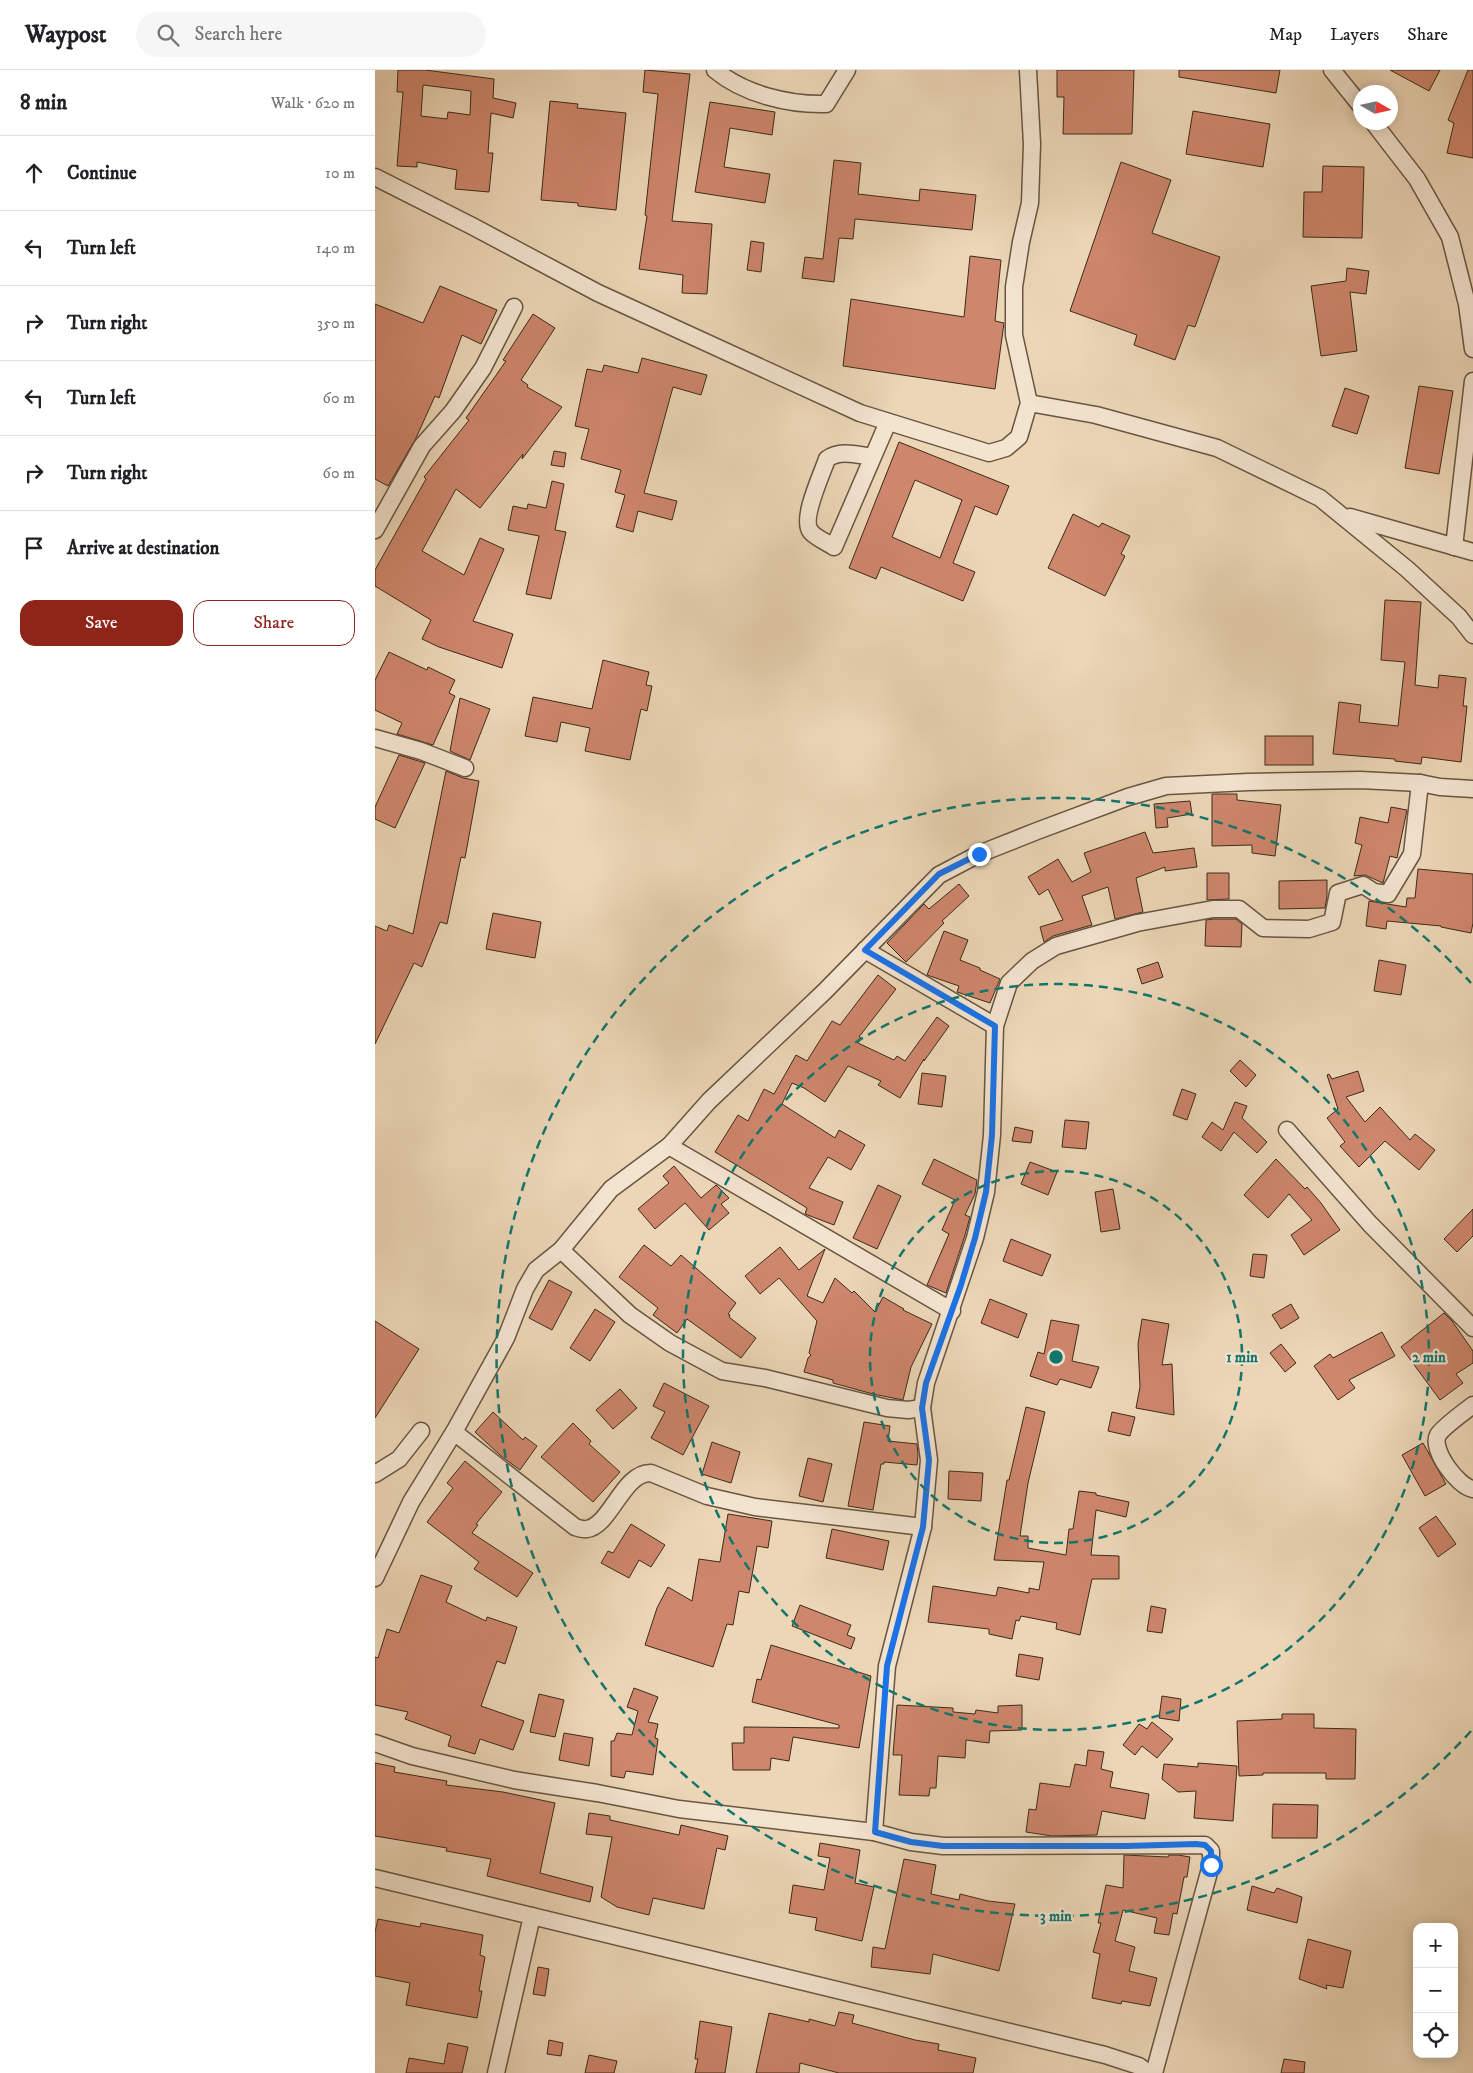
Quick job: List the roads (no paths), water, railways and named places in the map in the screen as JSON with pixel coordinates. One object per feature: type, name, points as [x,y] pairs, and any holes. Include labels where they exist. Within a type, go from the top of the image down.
[{"type":"street","points":[[715,70],[723,77],[748,90],[810,104],[826,104],[847,70]]},
{"type":"street","points":[[375,177],[598,293],[860,413],[989,453],[1006,448],[1019,438],[1029,403],[1014,335],[1014,287],[1021,242],[1030,203],[1032,144],[1028,70]]},
{"type":"street","points":[[1333,70],[1353,96]]},
{"type":"street","points":[[1379,130],[1417,179],[1450,237],[1467,304],[1473,348]]},
{"type":"street","points":[[375,530],[422,446],[453,411],[483,368],[514,308]]},
{"type":"street","points":[[1454,547],[1473,381]]},
{"type":"street","points":[[1029,403],[1096,415],[1217,448],[1320,498],[1343,515],[1413,575],[1459,618],[1473,635]]},
{"type":"street","points":[[873,457],[841,453],[833,454],[827,459],[808,513],[807,524],[811,532],[835,547],[888,422]]},
{"type":"street","points":[[1343,515],[1473,552]]},
{"type":"street","points":[[376,741],[465,768]]},
{"type":"street","points":[[375,1578],[411,1502],[454,1432],[506,1338],[525,1289],[536,1270],[561,1250],[611,1189],[669,1146],[709,1101],[865,950],[939,874],[979,854],[1128,797],[1166,786],[1322,780],[1420,783],[1473,788]]},
{"type":"street","points":[[875,1832],[887,1666],[923,1527],[929,1460],[922,1408],[926,1383],[952,1311],[975,1238],[986,1192],[992,1135],[995,1026],[1009,983],[1032,961],[1056,946],[1137,923],[1213,908],[1239,909],[1263,928],[1309,929],[1332,922],[1338,894],[1363,885],[1373,892],[1388,894],[1412,854],[1420,783]]},
{"type":"street","points":[[865,950],[995,1026]]},
{"type":"street","points":[[1287,1130],[1370,1224],[1473,1328]]},
{"type":"street","points":[[669,1146],[952,1311]]},
{"type":"street","points":[[561,1250],[630,1315],[670,1343],[722,1371],[765,1378],[887,1408],[908,1410],[922,1408]]},
{"type":"street","points":[[1473,1405],[1439,1433],[1437,1446],[1451,1474],[1468,1488],[1473,1489]]},
{"type":"street","points":[[375,1474],[399,1459],[421,1431]]},
{"type":"street","points":[[454,1432],[575,1527],[586,1530],[595,1525],[629,1484],[637,1477],[646,1473],[651,1473],[707,1496],[755,1507],[923,1527]]},
{"type":"street","points":[[375,1744],[412,1756],[514,1780],[679,1808],[875,1832],[911,1842],[943,1846],[1205,1845],[1211,1851],[1211,1865],[1154,2073]]},
{"type":"street","points":[[375,1878],[986,2028],[1105,2055],[1139,2066],[1148,2073]]},
{"type":"street","points":[[496,2073],[532,1916]]}]
